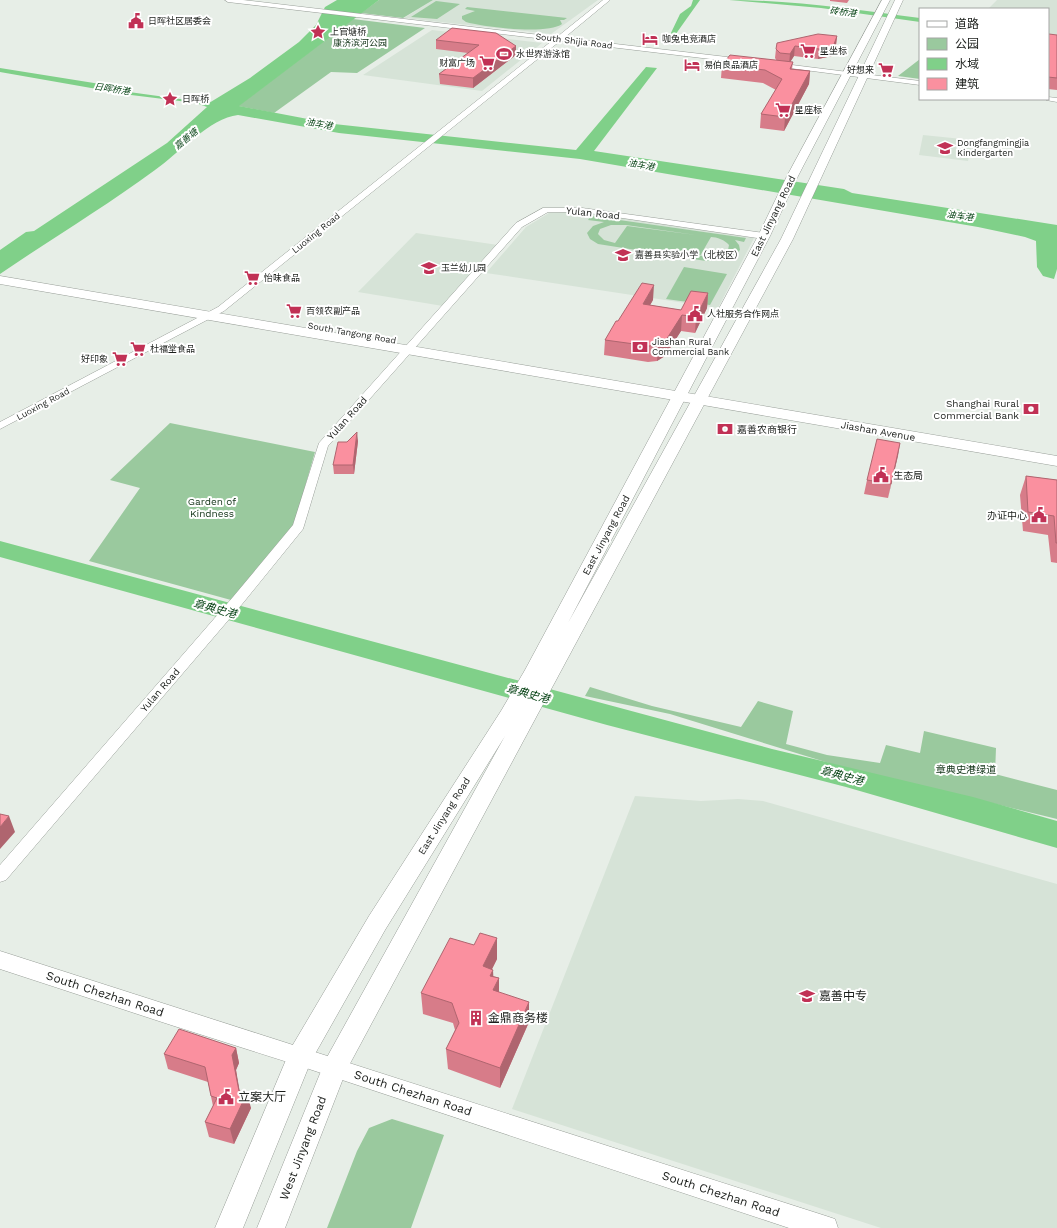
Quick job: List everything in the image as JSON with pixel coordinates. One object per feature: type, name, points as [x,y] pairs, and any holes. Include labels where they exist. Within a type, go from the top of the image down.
[{"type":"main road","name":"East Jinyang Road","points":[[541,673],[683,392],[764,236],[780,200],[849,74],[886,0]]},
{"type":"main road","name":"East Jinyang Road","points":[[335,1067],[517,716],[702,395],[787,239],[899,0]]},
{"type":"main road","name":"South Tangong Road","points":[[7,278],[702,395]]},
{"type":"main road","name":"Jiashan Avenue","points":[[702,395],[1057,449]]},
{"type":"main road","name":"Jiashan Avenue","points":[[702,395],[1057,461]]},
{"type":"main road","name":"East Jinyang Road","points":[[300,1056],[376,924],[517,716]]},
{"type":"main road","points":[[229,1228],[300,1056]]},
{"type":"main road","name":"West Jinyang Road","points":[[272,1228],[335,1067]]},
{"type":"street","name":"South Shijia Road","points":[[228,0],[755,62]]},
{"type":"street","name":"Luoxing Road","points":[[0,426],[215,312],[557,38],[607,0]]},
{"type":"street","points":[[770,64],[919,83]]},
{"type":"street","name":"Yulan Road","points":[[0,876],[238,600],[299,526],[323,445],[519,225],[546,210],[582,210],[764,236]]},
{"type":"street","name":"South Chezhan Road","points":[[0,960],[171,1016],[335,1067],[826,1228]]},
{"type":"shaded area","points":[[433,0],[598,0],[551,34],[404,18]]},
{"type":"shaded area","points":[[997,0],[1057,0],[1057,35],[1049,34],[1049,8],[989,8]]},
{"type":"shaded area","name":"财富广场","points":[[432,30],[542,43],[482,91],[363,75]]},
{"type":"shaded area","name":"Dongfangmingjia Kindergarten","points":[[923,135],[972,140],[968,161],[919,155]]},
{"type":"shaded area","name":"嘉善县实验小学（北校区）","points":[[582,212],[754,238],[718,308],[486,273],[526,227],[549,213]]},
{"type":"shaded area","name":"玉兰幼儿园","points":[[416,233],[498,245],[443,306],[358,292]]},
{"type":"shaded area","name":"嘉善中专","points":[[635,796],[701,801],[738,799],[763,801],[1057,884],[1057,1228],[881,1228],[512,1109]]},
{"type":"green space","name":"康济滨河公园","points":[[379,0],[433,0],[403,18],[361,13]]},
{"type":"green space","points":[[436,1],[460,4],[437,19],[411,17]]},
{"type":"green space","points":[[467,7],[567,18],[560,20],[562,24],[543,29],[530,30],[500,28],[466,22],[462,19],[462,16],[475,11],[465,9]]},
{"type":"green space","name":"康济滨河公园","points":[[353,19],[425,28],[357,73],[331,72],[274,113],[238,106]]},
{"type":"green space","points":[[919,60],[919,79],[898,76]]},
{"type":"green space","points":[[591,216],[746,238],[744,242],[735,240],[739,245],[740,250],[735,255],[727,259],[706,261],[598,244],[590,239],[587,233],[593,226],[604,222],[588,220]],"holes":[[[611,225],[626,225],[696,235],[627,226],[615,243],[604,240],[598,234],[600,229]],[[711,237],[718,238],[729,245],[728,250],[719,255],[700,256]]]},
{"type":"green space","points":[[684,267],[727,274],[710,305],[666,299]]},
{"type":"green space","name":"Garden of Kindness","points":[[170,423],[315,452],[294,525],[231,600],[89,561],[140,488],[110,480]]},
{"type":"green space","name":"章典史港绿道","points":[[590,687],[652,706],[741,727],[758,701],[793,711],[786,744],[827,755],[880,763],[886,745],[920,753],[924,731],[996,748],[995,774],[1057,790],[1057,819],[832,764],[670,714],[585,696]]},
{"type":"green space","points":[[392,1119],[444,1135],[411,1228],[327,1228],[357,1151],[369,1128]]},
{"type":"water","points":[[337,0],[379,0],[239,106],[334,124],[576,150],[646,67],[657,68],[594,151],[844,189],[852,193],[1057,225],[1057,269],[1054,279],[1043,276],[1037,267],[1036,241],[1025,237],[978,227],[580,159],[339,133],[238,115],[216,123],[205,130],[136,184],[0,274],[0,250],[26,232],[34,231],[167,143],[207,107],[196,103],[131,95],[0,72],[0,68],[119,87],[129,92],[209,103],[250,78],[299,42],[316,25],[325,7]]},
{"type":"water","points":[[693,0],[700,0],[673,38],[669,37],[680,14],[691,6]]},
{"type":"water","points":[[729,0],[753,0],[825,6],[919,18],[919,22],[821,8]]},
{"type":"water","name":"章典史港","points":[[0,541],[772,749],[973,797],[1057,821],[1057,848],[846,787],[607,725],[0,557]]},
{"type":"building","points":[[452,28],[496,33],[516,46],[473,78],[439,74],[479,45],[436,40]]},
{"type":"building","points":[[818,34],[837,36],[833,47],[819,49],[795,46],[790,54],[780,53],[776,49],[777,43]]},
{"type":"building","points":[[1049,34],[1057,35],[1057,78],[1049,77]]},
{"type":"building","points":[[730,55],[793,62],[790,69],[810,71],[785,117],[761,114],[782,79],[765,70],[722,65]]},
{"type":"building","points":[[642,283],[654,285],[643,304],[681,310],[691,291],[708,293],[696,317],[682,315],[666,340],[658,345],[649,346],[605,340],[616,321],[618,321]]},
{"type":"building","points":[[357,432],[353,465],[333,465],[338,442],[347,442]]},
{"type":"building","name":"生态局","points":[[877,439],[900,443],[891,484],[867,480]]},
{"type":"building","points":[[1026,476],[1057,480],[1057,543],[1054,516],[1028,512]]},
{"type":"building","points":[[0,814],[9,816],[0,827]]},
{"type":"building","name":"金鼎商务楼","points":[[480,933],[497,938],[483,966],[493,970],[490,976],[499,978],[493,990],[529,1002],[500,1068],[446,1049],[459,1023],[452,1003],[421,993],[450,938],[474,945]]},
{"type":"building","name":"立案大厅","points":[[179,1029],[236,1048],[232,1055],[239,1091],[247,1093],[230,1129],[205,1122],[217,1098],[211,1096],[205,1067],[164,1054]]},
{"type":"place","name":"日晖社区居委会","points":[[136,21]]},
{"type":"place","name":"上官塘桥","points":[[318,32]]},
{"type":"place","name":"咖兔电竞酒店","points":[[650,39]]},
{"type":"place","name":"星坐标","points":[[808,51]]},
{"type":"place","name":"水世界游泳馆","points":[[504,54]]},
{"type":"place","name":"财富广场","points":[[487,63]]},
{"type":"place","name":"易伯良品酒店","points":[[692,65]]},
{"type":"place","name":"好想来","points":[[886,70]]},
{"type":"place","name":"日晖桥","points":[[170,99]]},
{"type":"place","name":"星座标","points":[[783,110]]},
{"type":"place","name":"Dongfangmingjia Kindergarten","points":[[945,148]]},
{"type":"place","name":"嘉善县实验小学（北校区）","points":[[623,255]]},
{"type":"place","name":"玉兰幼儿园","points":[[429,268]]},
{"type":"place","name":"怡味食品","points":[[252,278]]},
{"type":"place","name":"百领农副产品","points":[[294,311]]},
{"type":"place","name":"人社服务合作网点","points":[[695,314]]},
{"type":"place","name":"Jiashan Rural Commercial Bank","points":[[640,347]]},
{"type":"place","name":"杜福堂食品","points":[[138,349]]},
{"type":"place","name":"好印象","points":[[120,359]]},
{"type":"place","name":"Shanghai Rural Commercial Bank","points":[[1031,409]]},
{"type":"place","name":"嘉善农商银行","points":[[725,429]]},
{"type":"place","name":"生态局","points":[[881,475]]},
{"type":"place","name":"办证中心","points":[[1039,515]]},
{"type":"place","name":"嘉善中专","points":[[807,996]]},
{"type":"place","name":"金鼎商务楼","points":[[476,1018]]},
{"type":"place","name":"立案大厅","points":[[226,1097]]},
{"type":"water label","name":"砖桥港","points":[[843,12]]},
{"type":"water label","name":"日晖桥港","points":[[112,89]]},
{"type":"water label","name":"油车港","points":[[319,124]]},
{"type":"water label","name":"嘉善塘","points":[[186,139]]},
{"type":"water label","name":"油车港","points":[[641,165]]},
{"type":"water label","name":"油车港","points":[[960,216]]}]
